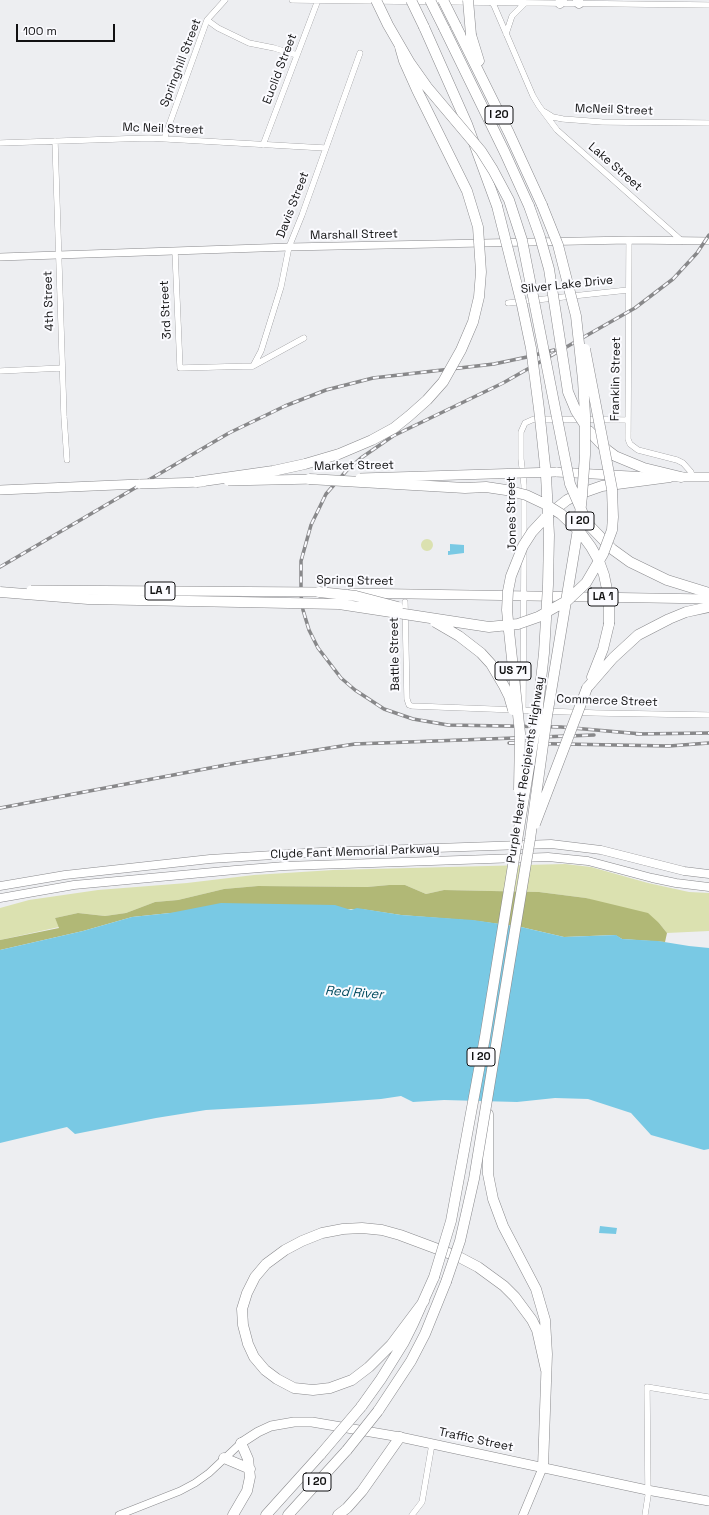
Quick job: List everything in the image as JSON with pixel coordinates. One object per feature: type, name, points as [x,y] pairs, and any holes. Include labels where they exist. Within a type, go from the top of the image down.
[{"type":"highway","points":[[376,0],[400,47],[427,87],[481,151],[509,200],[524,247],[570,484],[587,523],[612,549],[630,562],[667,580],[709,593]]},
{"type":"highway","name":"Purple Heart Recipients Highway","points":[[266,1515],[321,1454],[360,1407],[396,1356],[413,1324],[434,1277],[451,1221],[485,1037],[536,724],[544,652],[549,564],[548,502],[531,348],[513,266],[497,206],[468,124],[411,0]]},
{"type":"highway","points":[[430,0],[529,206],[549,268],[568,392],[576,411],[589,431],[607,450],[615,456],[644,468],[681,477]]},
{"type":"highway","name":"Purple Heart Recipients Highway","points":[[288,1515],[347,1450],[378,1411],[411,1361],[425,1334],[446,1282],[464,1226],[489,1094],[530,839],[547,716],[579,523],[582,496],[585,455],[583,380],[576,316],[558,245],[522,160],[443,0]]},
{"type":"highway","points":[[468,0],[471,35],[479,62],[500,117]]},
{"type":"highway","points":[[196,482],[273,471],[305,464],[339,454],[372,440],[404,420],[427,400],[443,382],[462,350],[473,322],[479,297],[481,272],[478,227],[473,206],[467,192],[416,90],[400,47]]},
{"type":"highway","points":[[0,591],[88,599],[340,604],[489,626],[518,624],[547,613],[578,592],[593,573],[604,554],[608,543],[613,518],[613,502],[609,474],[587,356],[576,316]]},
{"type":"highway","name":"US 71","points":[[518,834],[520,733],[507,610],[508,591],[516,560],[532,532],[556,507],[567,500],[585,492],[614,484],[670,477]]},
{"type":"highway","points":[[310,479],[464,488],[486,487],[506,490],[526,495],[561,514],[580,532],[591,547],[599,561],[604,575],[609,599],[608,624],[603,649],[530,839]]},
{"type":"highway","points":[[319,592],[356,596],[405,609],[445,627],[469,644],[490,664],[509,696],[513,711],[519,753]]},
{"type":"highway","points":[[587,688],[613,658],[638,635],[686,612],[709,607]]},
{"type":"highway","points":[[489,1094],[487,1142],[488,1174],[493,1200],[503,1226],[536,1289],[545,1320],[548,1354],[546,1370],[543,1467]]},
{"type":"highway","points":[[424,1301],[391,1345],[377,1360],[352,1380],[330,1388],[313,1390],[294,1388],[277,1379],[265,1370],[254,1357],[248,1344],[243,1325],[242,1309],[247,1293],[255,1277],[266,1264],[285,1250],[322,1233],[343,1229],[362,1228],[382,1230],[400,1235],[459,1257],[478,1267],[504,1286],[515,1297],[532,1320],[537,1330],[546,1370]]},
{"type":"highway","points":[[338,1515],[347,1508],[362,1491],[400,1437]]},
{"type":"highway","points":[[233,1515],[247,1491],[250,1477],[247,1454],[241,1443]]},
{"type":"highway","points":[[224,1458],[250,1469]]},
{"type":"main road","name":"Market Street","points":[[0,490],[196,482],[556,472],[670,477],[709,477]]},
{"type":"main road","name":"Spring Street","points":[[0,591],[319,592],[709,600]]},
{"type":"main road","name":"Clyde Fant Memorial Parkway","points":[[0,886],[65,875],[225,858],[321,852],[551,844],[601,850],[684,871],[709,874]]},
{"type":"main road","name":"Clyde Fant Memorial Parkway","points":[[0,898],[74,885],[285,866],[548,857],[588,861],[652,878],[709,887]]},
{"type":"main road","name":"Traffic Street","points":[[241,1443],[263,1429],[294,1422],[312,1422],[400,1437],[647,1490],[709,1501]]},
{"type":"main road","points":[[523,1515],[543,1467]]},
{"type":"street","name":"Springhill Street","points":[[164,139],[208,20],[225,0]]},
{"type":"street","points":[[292,0],[492,1],[525,3],[561,1],[709,5]]},
{"type":"street","name":"Euclid Street","points":[[263,145],[318,0]]},
{"type":"street","name":"Lake Street","points":[[492,1],[539,106],[557,130],[682,241]]},
{"type":"street","points":[[506,34],[512,16],[525,3]]},
{"type":"street","points":[[208,20],[218,28],[249,42],[297,55]]},
{"type":"street","name":"Davis Street","points":[[254,366],[261,351],[286,268],[289,247],[302,215],[360,53]]},
{"type":"street","name":"McNeil Street","points":[[539,106],[552,117],[563,119],[602,122],[709,124]]},
{"type":"street","name":"Mc Neil Street","points":[[0,143],[137,138],[326,148]]},
{"type":"street","name":"4th Street","points":[[55,142],[62,368],[67,460]]},
{"type":"street","name":"Marshall Street","points":[[0,257],[289,247],[629,240],[709,241]]},
{"type":"street","name":"Franklin Street","points":[[629,240],[628,439],[634,447],[683,463],[688,468],[692,477]]},
{"type":"street","name":"3rd Street","points":[[175,251],[180,368],[254,366]]},
{"type":"street","name":"Silver Lake Drive","points":[[508,303],[628,290]]},
{"type":"street","points":[[254,366],[304,338]]},
{"type":"street","points":[[0,371],[62,368]]},
{"type":"street","name":"Jones Street","points":[[523,710],[524,498],[520,459],[522,427],[529,420],[534,419],[627,420]]},
{"type":"street","name":"Battle Street","points":[[405,602],[407,699],[409,705]]},
{"type":"street","name":"Commerce Street","points":[[409,705],[415,707],[709,715]]},
{"type":"street","points":[[645,1515],[647,1504],[647,1387],[709,1397]]},
{"type":"street","points":[[119,1515],[190,1486],[209,1473],[241,1443]]},
{"type":"street","points":[[412,1515],[422,1502],[432,1444]]},
{"type":"green space","points":[[427,539],[431,541],[433,545],[431,549],[427,551],[423,549],[421,545],[423,541]]},
{"type":"green space","points":[[565,864],[591,867],[648,883],[689,892],[709,893],[709,931],[667,933],[659,923],[586,898],[539,892],[444,890],[426,894],[405,885],[367,887],[258,886],[224,889],[178,900],[155,902],[126,913],[105,916],[78,913],[55,918],[59,927],[0,940],[0,908],[29,900],[98,890],[187,883],[254,875],[333,870]]},
{"type":"green space","points":[[405,885],[426,894],[444,890],[539,892],[586,898],[648,913],[667,933],[665,942],[622,939],[615,935],[564,937],[521,927],[477,921],[401,915],[361,909],[170,913],[132,917],[83,931],[0,950],[0,940],[59,928],[55,918],[78,913],[105,916],[126,913],[155,902],[178,900],[224,889],[258,886],[367,887]]},
{"type":"water","points":[[450,544],[464,545],[464,553],[448,555],[448,551],[450,551]]},
{"type":"water","name":"Red River","points":[[221,903],[335,905],[351,910],[357,908],[401,915],[473,920],[521,927],[564,937],[616,935],[622,939],[658,941],[709,948],[709,1149],[704,1150],[651,1135],[631,1113],[588,1099],[555,1098],[517,1102],[444,1100],[413,1102],[401,1096],[313,1104],[206,1110],[75,1134],[67,1127],[0,1143],[0,950],[83,931],[132,917],[170,913]]},
{"type":"water","points":[[600,1226],[617,1228],[616,1234],[599,1233]]},
{"type":"railway","points":[[642,734],[561,727],[448,725],[413,719],[384,709],[355,690],[341,678],[318,648],[309,630],[303,610],[301,595],[301,561],[311,525],[326,494],[348,469],[361,458],[393,436],[503,383],[635,308],[673,279],[697,253],[709,235]]},
{"type":"railway","points":[[0,567],[229,433],[285,406],[326,390],[373,378],[494,364],[554,350]]},
{"type":"railway","points":[[636,734],[709,733]]},
{"type":"railway","points":[[0,808],[231,764],[355,744],[594,735]]},
{"type":"railway","points":[[509,743],[669,746],[709,743]]}]
